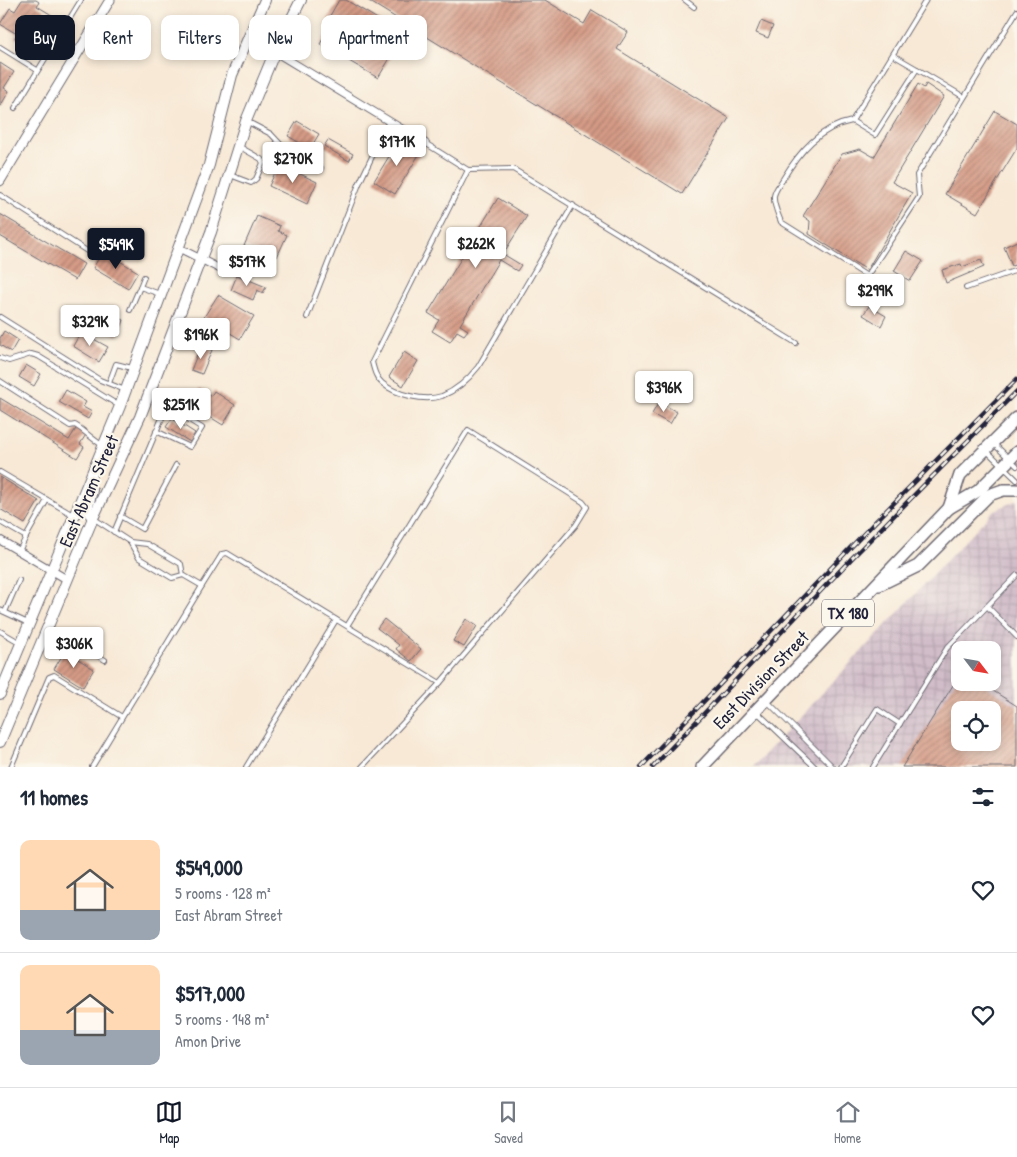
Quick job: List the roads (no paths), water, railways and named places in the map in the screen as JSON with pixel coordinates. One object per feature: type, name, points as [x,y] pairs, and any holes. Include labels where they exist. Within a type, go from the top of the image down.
[{"type":"main road","name":"East Abram Street","points":[[258,15],[265,0]]},
{"type":"main road","name":"East Abram Street","points":[[294,15],[301,0]]},
{"type":"main road","name":"East Abram Street","points":[[0,694],[120,406],[209,165],[232,75],[249,36]]},
{"type":"main road","name":"East Abram Street","points":[[0,742],[93,518],[140,417],[200,261],[246,121],[272,60]]},
{"type":"main road","points":[[93,518],[88,512],[87,507],[109,451],[114,434],[115,418]]},
{"type":"main road","name":"East Division Street","points":[[949,508],[960,475],[1017,418]]},
{"type":"main road","name":"East Division Street","points":[[702,767],[949,508],[978,491],[1011,461]]},
{"type":"main road","points":[[873,588],[918,566],[989,494],[1003,490],[1017,490]]},
{"type":"street","points":[[0,181],[110,0]]},
{"type":"street","points":[[288,60],[425,143]]},
{"type":"street","points":[[179,248],[200,261],[224,271]]},
{"type":"street","points":[[1,543],[68,580]]},
{"type":"lane","points":[[15,108],[81,0]]},
{"type":"lane","points":[[685,0],[694,7]]},
{"type":"lane","points":[[852,121],[926,0]]},
{"type":"lane","points":[[917,69],[875,135],[852,121],[838,124],[824,132],[795,158],[774,194],[780,222],[866,276],[919,197],[917,174],[1017,12]]},
{"type":"lane","points":[[0,47],[37,70]]},
{"type":"lane","points":[[893,55],[964,97]]},
{"type":"lane","points":[[246,121],[271,134],[285,149],[321,168]]},
{"type":"lane","points":[[307,317],[358,184],[389,121]]},
{"type":"lane","points":[[425,143],[468,170],[513,169],[796,343]]},
{"type":"lane","points":[[229,175],[251,183],[256,179],[263,163],[261,159],[238,146]]},
{"type":"lane","points":[[468,170],[372,362],[376,374],[382,382],[392,390],[408,396],[440,397],[467,381],[478,367],[573,205]]},
{"type":"lane","points":[[0,195],[90,252]]},
{"type":"lane","points":[[966,288],[1017,270]]},
{"type":"lane","points":[[130,310],[144,277]]},
{"type":"lane","points":[[140,287],[162,295]]},
{"type":"lane","points":[[0,317],[108,383],[126,390]]},
{"type":"lane","points":[[0,358],[9,362],[31,354],[38,356],[120,406]]},
{"type":"lane","points":[[108,383],[116,364],[134,369]]},
{"type":"lane","points":[[0,381],[70,426],[75,425],[87,432],[89,437],[104,446]]},
{"type":"lane","points":[[114,532],[120,516],[156,431],[167,406],[202,428],[190,447],[156,431]]},
{"type":"lane","points":[[347,626],[468,430],[583,502],[587,507],[576,525],[440,683],[362,767]]},
{"type":"lane","points":[[989,446],[1011,461]]},
{"type":"lane","points":[[989,446],[1011,461],[1017,480]]},
{"type":"lane","points":[[120,516],[142,529],[176,466]]},
{"type":"lane","points":[[0,472],[75,516]]},
{"type":"lane","points":[[18,551],[47,500]]},
{"type":"lane","points":[[93,518],[130,542],[147,544],[181,564],[183,575]]},
{"type":"lane","points":[[0,522],[26,537]]},
{"type":"lane","points":[[130,542],[139,558],[172,578],[183,575],[202,586]]},
{"type":"lane","points":[[92,767],[222,554],[227,552],[440,683]]},
{"type":"lane","points":[[873,767],[947,648],[1017,575]]},
{"type":"lane","points":[[19,580],[2,611],[30,624]]},
{"type":"lane","points":[[987,606],[1017,637]]},
{"type":"lane","points":[[246,767],[336,620]]},
{"type":"lane","points":[[0,631],[21,644]]},
{"type":"lane","points":[[46,632],[66,636],[105,660]]},
{"type":"lane","points":[[12,767],[49,677],[54,675],[122,717]]},
{"type":"lane","points":[[766,700],[833,767]]},
{"type":"lane","points":[[841,767],[877,709],[900,724]]},
{"type":"lane","points":[[755,711],[815,767]]},
{"type":"railway","points":[[641,767],[875,522],[1017,379]]},
{"type":"railway","points":[[653,767],[853,557],[1017,391]]}]
